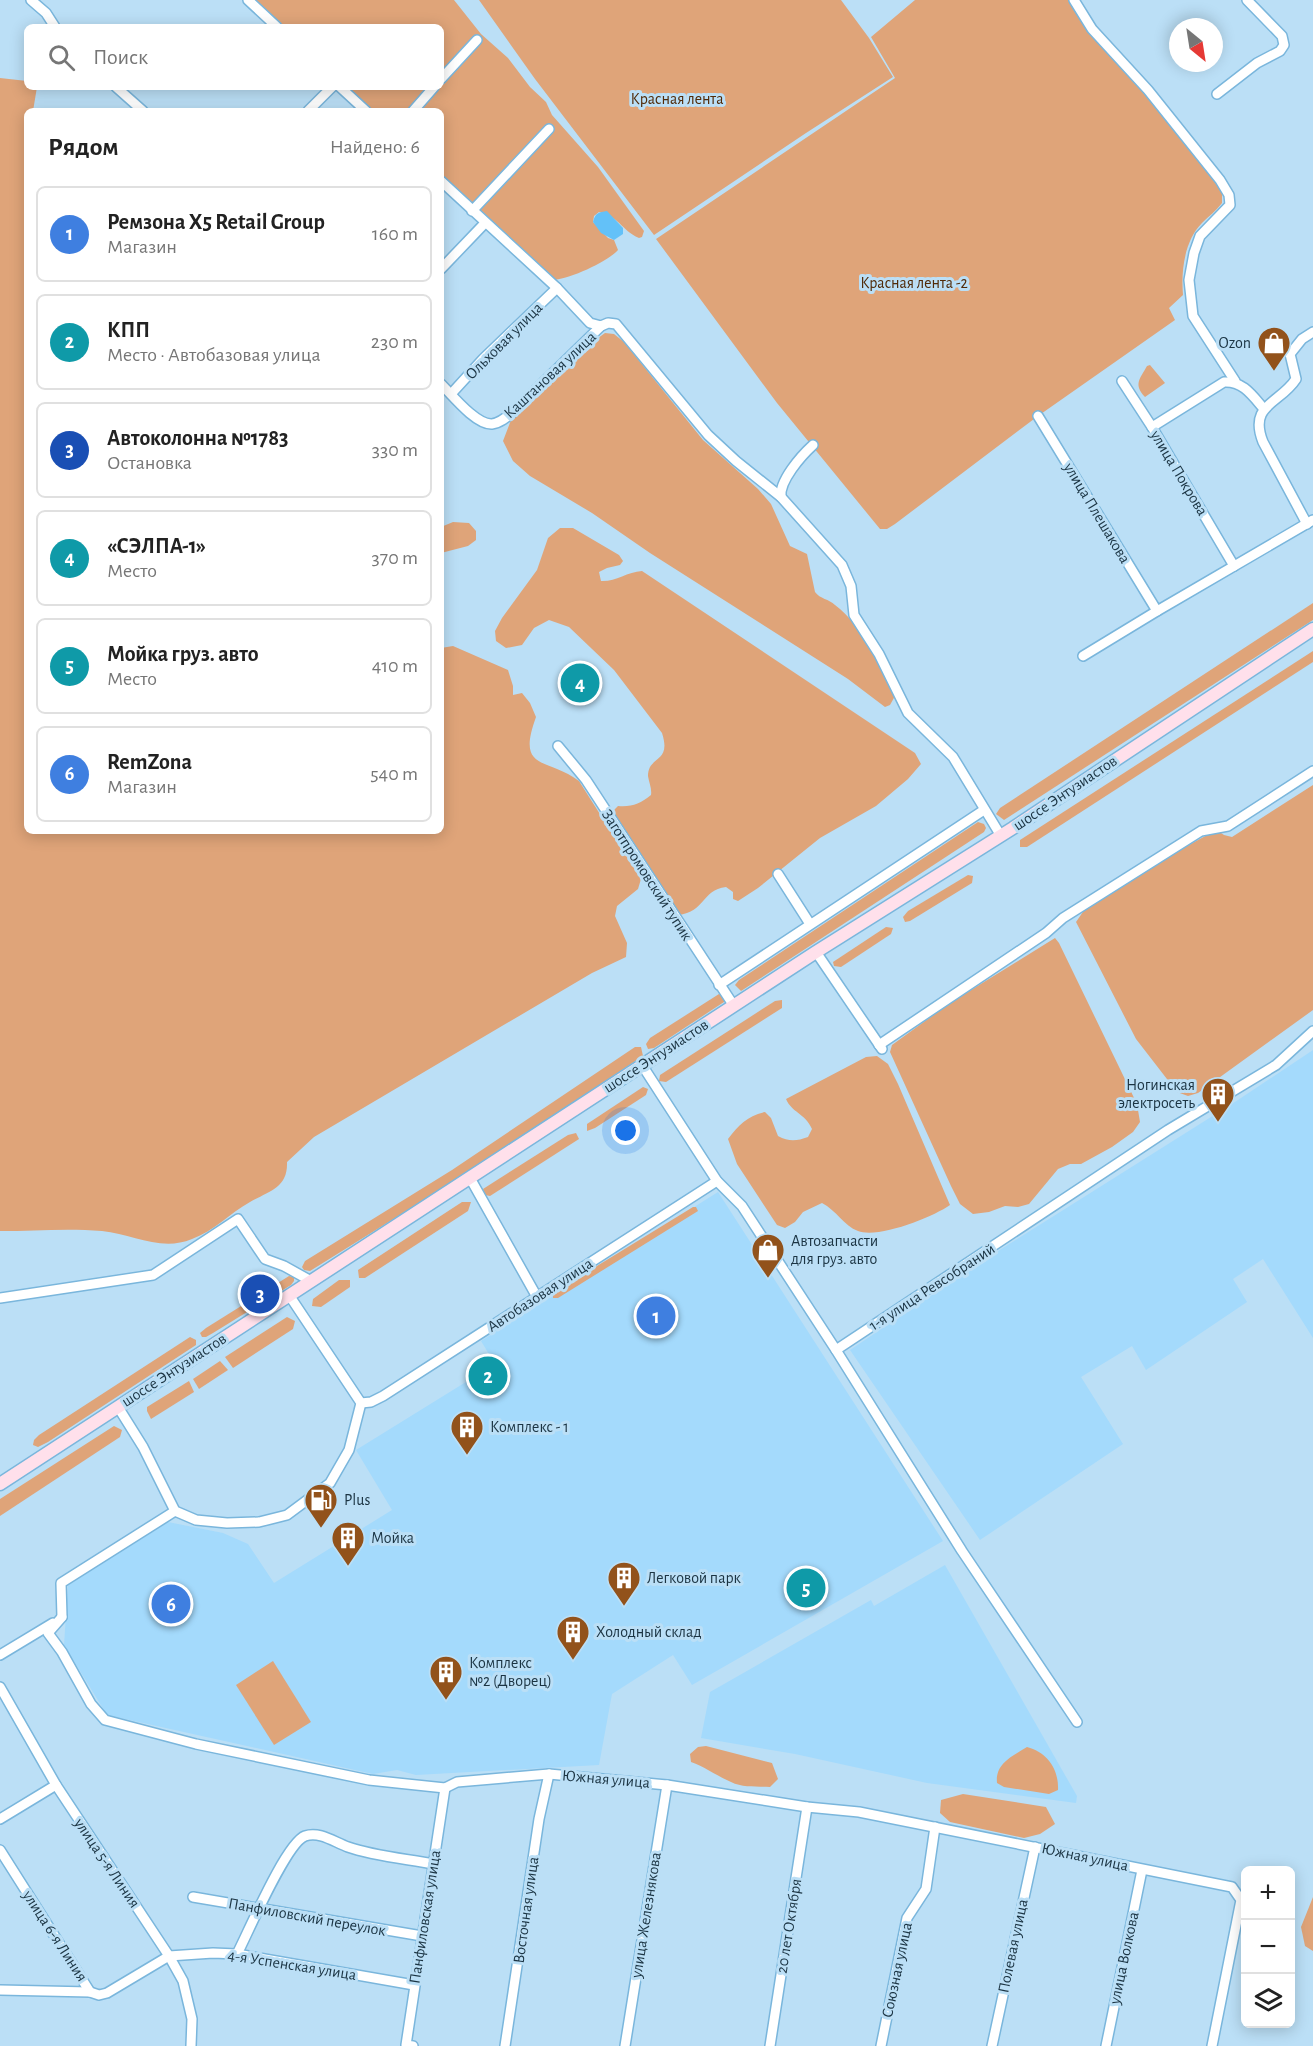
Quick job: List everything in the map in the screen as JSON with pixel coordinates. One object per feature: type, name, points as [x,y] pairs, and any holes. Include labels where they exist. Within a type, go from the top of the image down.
[{"type":"main road","name":"шоссе Энтузиастов","points":[[0,1484],[816,952],[1001,836],[1313,629]]},
{"type":"street","points":[[31,0],[46,13],[54,24]]},
{"type":"street","points":[[248,0],[274,24]]},
{"type":"street","points":[[1074,0],[1092,29],[1148,90],[1220,180],[1229,195],[1230,205],[1200,236],[1194,253],[1189,280],[1192,316],[1235,381],[1246,389],[1264,409]]},
{"type":"street","points":[[1217,94],[1257,63],[1280,51],[1284,45],[1282,36],[1247,0]]},
{"type":"street","points":[[444,76],[477,40]]},
{"type":"street","points":[[119,90],[140,108]]},
{"type":"street","points":[[311,108],[329,90]]},
{"type":"street","points":[[343,90],[363,108]]},
{"type":"street","points":[[415,108],[431,90]]},
{"type":"street","points":[[472,211],[549,129]]},
{"type":"street","points":[[444,185],[556,288],[590,323],[602,326],[608,323],[616,324],[708,435],[735,461],[781,497],[842,565],[851,586],[854,615],[879,654],[908,712],[953,757],[1001,836]]},
{"type":"street","points":[[444,266],[485,223]]},
{"type":"street","name":"Ольховая улица","points":[[451,394],[483,359],[556,288]]},
{"type":"street","name":"Каштановая улица","points":[[444,387],[476,418],[484,423],[498,422],[513,412],[602,326]]},
{"type":"street","points":[[1083,656],[1310,522],[1258,430],[1259,418],[1264,409],[1289,390],[1296,379],[1290,354],[1302,339],[1313,332]]},
{"type":"street","name":"улица Покрова","points":[[1122,381],[1152,426],[1234,566]]},
{"type":"street","points":[[1152,426],[1213,387],[1224,382],[1235,381]]},
{"type":"street","name":"улица Плешакова","points":[[1038,416],[1156,611]]},
{"type":"street","points":[[781,497],[780,490],[784,482],[802,455],[813,445]]},
{"type":"street","name":"Заготпромовский тупик","points":[[558,746],[586,780],[734,1006]]},
{"type":"street","points":[[816,952],[880,1047],[1046,933],[1063,918],[1201,831],[1228,826],[1313,771]]},
{"type":"street","points":[[719,985],[984,810]]},
{"type":"street","points":[[778,874],[810,924]]},
{"type":"street","name":"1-я улица Ревсобраний","points":[[836,1350],[1168,1131],[1276,1065],[1313,1031]]},
{"type":"street","points":[[642,1065],[717,1181],[742,1206],[836,1350],[962,1551],[1077,1722]]},
{"type":"street","points":[[470,1178],[537,1297]]},
{"type":"street","name":"Автобазовая улица","points":[[361,1403],[371,1402],[383,1396],[717,1181]]},
{"type":"street","points":[[0,1298],[153,1275],[238,1219],[265,1259],[284,1266],[311,1281]]},
{"type":"street","points":[[118,1407],[143,1447],[175,1511],[196,1520],[227,1523],[259,1522],[287,1515],[330,1484],[349,1450],[361,1403],[289,1295]]},
{"type":"street","points":[[0,1655],[62,1617],[61,1583],[175,1511]]},
{"type":"street","name":"Южная улица","points":[[62,1617],[48,1633],[62,1652],[91,1704],[105,1720],[196,1744],[357,1778],[445,1788],[457,1782],[549,1774],[667,1785],[807,1807],[859,1812],[1232,1887],[1241,1900],[1212,2046]]},
{"type":"street","name":"улица 5-я Линия","points":[[0,1687],[56,1785],[169,1956],[183,1981],[192,2019],[191,2046]]},
{"type":"street","name":"Восточная улица","points":[[506,2046],[539,1819],[549,1774]]},
{"type":"street","points":[[0,1819],[56,1785]]},
{"type":"street","name":"улица Железнякова","points":[[625,2046],[667,1785]]},
{"type":"street","name":"Панфиловская улица","points":[[409,2046],[414,1985],[445,1788]]},
{"type":"street","name":"20 лет Октября","points":[[770,2046],[807,1807]]},
{"type":"street","name":"Союзная улица","points":[[881,2046],[907,1918],[926,1888],[935,1827]]},
{"type":"street","points":[[237,1954],[283,1861],[297,1841],[304,1836],[316,1834],[350,1848],[434,1864]]},
{"type":"street","name":"Полевая улица","points":[[992,2046],[1035,1847]]},
{"type":"street","name":"улица 6-я Линия","points":[[0,1850],[90,1992]]},
{"type":"street","name":"улица Волкова","points":[[1106,2046],[1143,1870]]},
{"type":"street","name":"Панфиловский переулок","points":[[193,1897],[422,1936]]},
{"type":"street","name":"4-я Успенская улица","points":[[0,1990],[90,1992],[99,1995],[107,1993],[169,1956],[213,1953],[237,1954],[414,1985]]},
{"type":"shaded area","points":[[607,211],[623,228],[623,234],[614,240],[601,233],[593,222],[598,214]]},
{"type":"shaded area","points":[[1313,1050],[1313,1338],[1263,1259],[1233,1279],[1247,1302],[1146,1370],[1132,1346],[1081,1377],[1123,1444],[980,1540],[850,1350],[987,1258],[1238,1100]]},
{"type":"shaded area","points":[[718,1192],[943,1541],[692,1685],[673,1655],[612,1694],[599,1765],[416,1775],[397,1770],[373,1774],[107,1715],[64,1645],[68,1585],[168,1522],[223,1533],[248,1544],[274,1583],[392,1510],[356,1450],[495,1364],[481,1341]]},
{"type":"shaded area","points":[[945,1565],[1077,1796],[1076,1803],[927,1783],[795,1754],[701,1738],[710,1692],[871,1600],[874,1606]]},
{"type":"green space","points":[[255,0],[454,0],[481,34],[508,58],[530,87],[546,102],[552,115],[598,167],[644,231],[642,237],[633,235],[611,217],[599,212],[594,216],[593,222],[608,238],[614,240],[618,250],[587,270],[552,280],[444,181],[444,108],[368,108],[348,90],[444,90],[444,24],[279,24]]},
{"type":"green space","name":"Красная лента","points":[[479,0],[841,0],[869,38],[893,77],[654,235],[535,79]]},
{"type":"green space","name":"Красная лента -2","points":[[915,0],[1070,0],[1213,179],[1222,193],[1222,203],[1202,223],[1191,239],[1183,267],[1183,295],[1169,308],[1175,320],[1038,416],[895,524],[887,529],[880,529],[777,403],[656,239],[895,78],[871,37]]},
{"type":"green space","points":[[0,78],[24,81],[24,90],[36,90],[34,108],[24,108],[24,834],[444,834],[444,648],[453,646],[508,670],[513,695],[522,693],[530,703],[536,717],[531,735],[532,755],[538,761],[579,781],[641,879],[638,889],[617,906],[615,916],[627,943],[626,957],[592,973],[314,1137],[287,1162],[284,1178],[276,1188],[243,1206],[208,1231],[181,1243],[169,1244],[89,1230],[0,1231]]},
{"type":"green space","points":[[605,333],[614,334],[624,342],[703,440],[758,489],[771,504],[790,546],[807,554],[815,592],[833,603],[863,635],[895,696],[890,705],[885,707],[848,679],[650,553],[592,513],[530,476],[513,461],[503,441],[511,420],[590,344]]},
{"type":"green space","points":[[1150,365],[1165,383],[1145,397],[1139,388],[1139,382],[1147,366]]},
{"type":"green space","points":[[453,522],[469,523],[476,531],[476,540],[468,546],[444,552],[444,526]]},
{"type":"green space","points":[[560,528],[573,528],[619,555],[623,561],[620,565],[599,572],[601,581],[642,571],[915,753],[921,764],[908,779],[876,806],[820,838],[758,888],[738,901],[733,899],[733,892],[726,887],[712,892],[694,910],[678,915],[612,812],[618,806],[636,804],[651,795],[649,769],[664,750],[662,733],[614,670],[569,627],[549,620],[534,628],[522,645],[506,648],[496,641],[495,631],[502,618],[537,570],[548,538]]},
{"type":"green space","points":[[1313,603],[1313,620],[1004,820],[996,814],[1000,808]]},
{"type":"green space","points":[[1313,651],[1313,662],[1027,847],[1020,847],[1020,840]]},
{"type":"green space","points":[[1313,785],[1313,1010],[1198,1093],[1188,1096],[1177,1092],[1136,1039],[1076,922],[1085,909],[1147,868],[1209,834],[1218,831],[1232,837]]},
{"type":"green space","points":[[978,822],[984,824],[986,828],[984,832],[741,991],[735,985],[739,980]]},
{"type":"green space","points":[[968,875],[973,876],[972,883],[905,922],[903,917],[908,911]]},
{"type":"green space","points":[[886,927],[893,928],[891,934],[841,967],[834,966],[833,962]]},
{"type":"green space","points":[[1055,938],[1137,1104],[1140,1122],[1133,1132],[1112,1147],[1081,1164],[1070,1164],[1058,1169],[1029,1204],[1018,1207],[1005,1206],[989,1212],[973,1214],[960,1204],[951,1186],[890,1052],[892,1045],[950,1003]]},
{"type":"green space","points":[[719,994],[725,998],[724,1002],[654,1048],[648,1049],[646,1044],[650,1038]]},
{"type":"green space","points":[[782,1000],[782,1008],[666,1082],[659,1081],[660,1075],[775,1001]]},
{"type":"green space","points":[[635,1047],[641,1047],[643,1056],[464,1175],[310,1271],[304,1270],[302,1267],[305,1261],[452,1170]]},
{"type":"green space","points":[[877,1056],[888,1064],[898,1084],[950,1205],[919,1221],[878,1232],[867,1233],[853,1229],[822,1203],[803,1212],[795,1222],[785,1228],[777,1225],[737,1164],[728,1139],[744,1122],[765,1112],[771,1118],[778,1136],[793,1140],[808,1137],[812,1129],[786,1099],[866,1057]]},
{"type":"green space","points":[[643,1087],[648,1089],[646,1095],[587,1131],[587,1124]]},
{"type":"green space","points":[[576,1133],[579,1139],[490,1196],[485,1195],[483,1189],[568,1135]]},
{"type":"green space","points":[[462,1202],[471,1202],[468,1211],[365,1278],[359,1278],[358,1270]]},
{"type":"green space","points":[[696,1207],[698,1211],[558,1298],[553,1298],[553,1293]]},
{"type":"green space","points":[[289,1276],[294,1277],[291,1285],[213,1333],[202,1337],[200,1333],[206,1328]]},
{"type":"green space","points":[[339,1280],[350,1280],[350,1287],[321,1307],[312,1306],[313,1299]]},
{"type":"green space","points":[[287,1317],[295,1321],[293,1329],[233,1368],[225,1357]]},
{"type":"green space","points":[[190,1337],[196,1340],[196,1345],[48,1442],[38,1447],[33,1445],[39,1435]]},
{"type":"green space","points":[[220,1361],[228,1370],[199,1389],[193,1379]]},
{"type":"green space","points":[[189,1381],[194,1392],[151,1419],[147,1407]]},
{"type":"green space","points":[[114,1426],[122,1430],[120,1437],[0,1516],[0,1499]]},
{"type":"green space","points":[[273,1661],[311,1722],[274,1745],[236,1685]]},
{"type":"green space","points":[[706,1746],[772,1763],[778,1779],[770,1787],[745,1786],[731,1782],[691,1762],[690,1754],[698,1747]]},
{"type":"green space","points":[[1027,1747],[1046,1757],[1054,1768],[1058,1790],[1049,1794],[1004,1787],[997,1783],[997,1776],[1002,1765]]},
{"type":"green space","points":[[963,1794],[1046,1807],[1055,1824],[1040,1834],[1024,1838],[950,1822],[940,1813],[941,1800]]},
{"type":"green space","points":[[1313,1897],[1313,1951],[1305,1946],[1301,1927]]},
{"type":"place","name":"Ozon","points":[[1274,372]]},
{"type":"place","name":"«СЭЛПА-1»","points":[[580,683]]},
{"type":"place","name":"Ногинская электросеть","points":[[1218,1123]]},
{"type":"place","name":"Автозапчасти для груз. авто","points":[[768,1279]]},
{"type":"place","name":"Автоколонна №1783","points":[[260,1294]]},
{"type":"place","name":"Ремзона X5 Retail Group","points":[[656,1316]]},
{"type":"place","name":"КПП","points":[[488,1376]]},
{"type":"place","name":"Комплекс - 1","points":[[467,1456]]},
{"type":"place","name":"Plus","points":[[321,1529]]},
{"type":"place","name":"Мойка","points":[[348,1567]]},
{"type":"place","name":"Мойка груз. авто","points":[[806,1588]]},
{"type":"place","name":"RemZona","points":[[171,1604]]},
{"type":"place","name":"Легковой парк","points":[[624,1607]]},
{"type":"place","name":"Холодный склад","points":[[573,1661]]},
{"type":"place","name":"Комплекс №2 (Дворец)","points":[[446,1701]]}]
